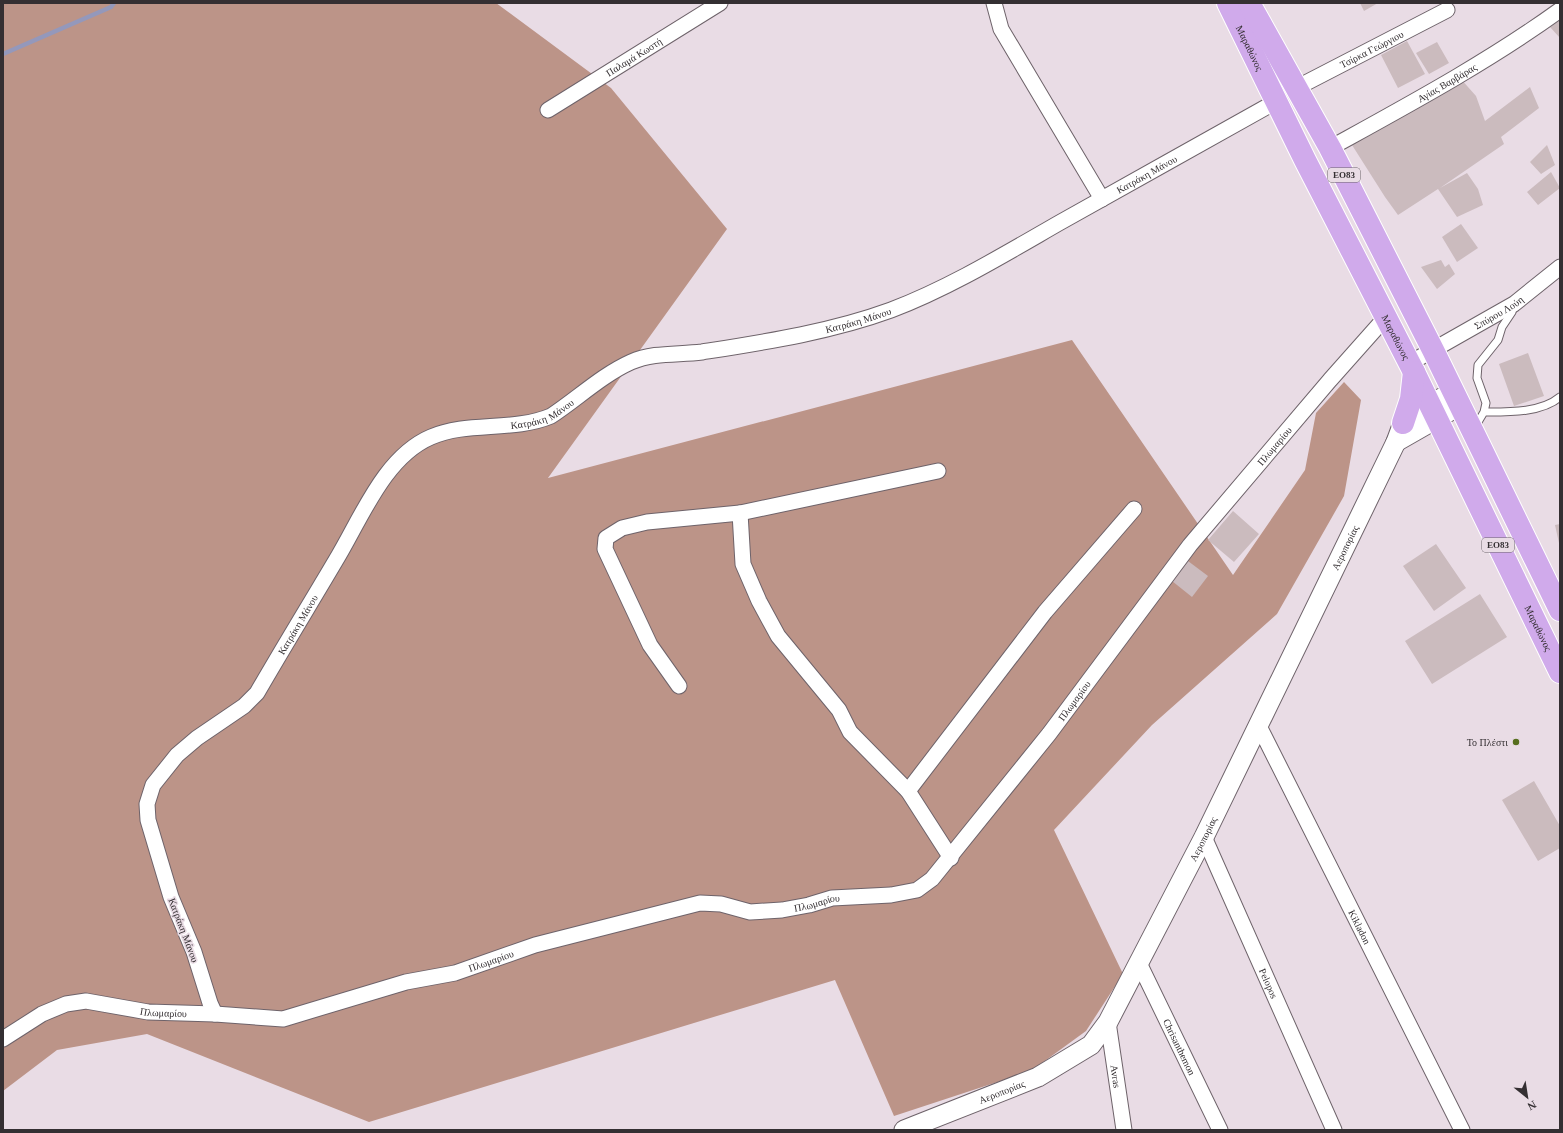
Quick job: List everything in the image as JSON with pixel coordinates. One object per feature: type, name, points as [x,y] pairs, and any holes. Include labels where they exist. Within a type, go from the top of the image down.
[{"type":"main road","name":"Μαραθώνος","points":[[1228,3],[1412,368],[1560,672]]},
{"type":"main road","name":"Μαραθώνος","points":[[1250,3],[1330,148],[1433,350],[1560,610]]},
{"type":"main road","points":[[1399,432],[1411,399],[1412,368]]},
{"type":"street","name":"Παλαμά Κωστή","points":[[548,110],[720,3]]},
{"type":"street","points":[[994,3],[1001,29],[1102,199]]},
{"type":"street","name":"Τσίρκα Γεώργιου","points":[[1296,88],[1447,10]]},
{"type":"street","name":"Αγίας Βαρβάρας","points":[[1330,148],[1426,95],[1534,29],[1560,10]]},
{"type":"street","name":"Κατράκη Μάνου","points":[[216,1014],[210,1003],[194,952],[171,897],[148,820],[147,804],[153,785],[177,755],[197,738],[244,706],[257,693],[342,549],[372,494],[393,466],[411,450],[431,437],[454,431],[536,422],[551,416],[631,362],[646,357],[664,354],[700,352],[794,336],[843,325],[890,310],[953,281],[1277,101]]},
{"type":"street","name":"Σπύρου Λούη","points":[[1412,368],[1433,350],[1514,304],[1560,267]]},
{"type":"street","name":"Πλωμαρίου","points":[[3,1039],[42,1014],[66,1004],[86,1001],[148,1012],[283,1018],[406,982],[455,972],[535,946],[700,902],[721,904],[750,912],[808,905],[832,898],[891,895],[917,890],[932,879],[950,858],[1049,734],[1190,546],[1330,380],[1386,317]]},
{"type":"street","points":[[1399,432],[1456,399]]},
{"type":"street","name":"Αεροπορίας","points":[[904,1130],[1038,1077],[1091,1045],[1108,1022],[1204,837],[1399,432]]},
{"type":"street","points":[[678,686],[650,646],[605,548],[606,538],[622,528],[647,522],[740,513],[938,471]]},
{"type":"street","points":[[908,791],[1045,612],[1134,509]]},
{"type":"street","points":[[740,513],[743,564],[759,601],[778,636],[839,710],[850,732],[908,791],[950,858]]},
{"type":"street","name":"Kikladon","points":[[1258,724],[1462,1130]]},
{"type":"street","name":"Pelopos","points":[[1204,837],[1334,1130]]},
{"type":"street","name":"Chrisanthemon","points":[[1139,963],[1220,1130]]},
{"type":"street","name":"Avras","points":[[1108,1022],[1124,1130]]},
{"type":"lane","points":[[1475,436],[1478,422],[1484,412],[1486,403],[1477,378],[1478,365],[1498,340],[1502,327],[1512,312],[1514,304]]},
{"type":"lane","points":[[1484,412],[1515,412],[1540,407],[1560,397]]},
{"type":"shaded area","points":[[3,3],[496,3],[611,88],[727,229],[548,478],[1072,340],[1233,575],[1305,470],[1316,413],[1344,382],[1361,400],[1344,496],[1277,614],[1152,725],[1054,830],[1123,974],[1086,1031],[1031,1071],[894,1116],[835,980],[369,1122],[147,1034],[57,1050],[3,1091]]},
{"type":"building","points":[[1360,3],[1378,3],[1364,11]]},
{"type":"building","points":[[1560,21],[1560,38],[1550,27]]},
{"type":"building","points":[[1407,41],[1425,74],[1398,88],[1381,55]]},
{"type":"building","points":[[1437,42],[1449,63],[1429,74],[1416,53]]},
{"type":"building","points":[[1460,78],[1476,96],[1485,121],[1530,87],[1539,108],[1501,137],[1504,144],[1440,188],[1467,173],[1478,189],[1483,205],[1457,217],[1438,189],[1398,215],[1352,145]]},
{"type":"building","points":[[1547,145],[1555,165],[1541,174],[1530,162]]},
{"type":"building","points":[[1551,172],[1560,188],[1538,205],[1527,192]]},
{"type":"building","points":[[1461,224],[1478,248],[1457,262],[1442,237]]},
{"type":"building","points":[[1441,260],[1445,267],[1449,264],[1455,274],[1437,289],[1421,267]]},
{"type":"building","points":[[1528,353],[1544,396],[1514,406],[1499,364]]},
{"type":"building","points":[[1233,511],[1259,534],[1234,562],[1208,540]]},
{"type":"building","points":[[1560,524],[1560,543],[1559,543],[1555,525]]},
{"type":"building","points":[[1436,544],[1466,588],[1434,611],[1403,566]]},
{"type":"building","points":[[1188,561],[1208,576],[1192,597],[1172,581]]},
{"type":"building","points":[[1480,594],[1507,637],[1432,684],[1405,641]]},
{"type":"building","points":[[1534,781],[1560,826],[1560,848],[1538,861],[1502,800]]},
{"type":"waterway","points":[[3,54],[111,7],[114,3]]},
{"type":"place","name":"Το Πλέστι","points":[[1516,742]]}]
